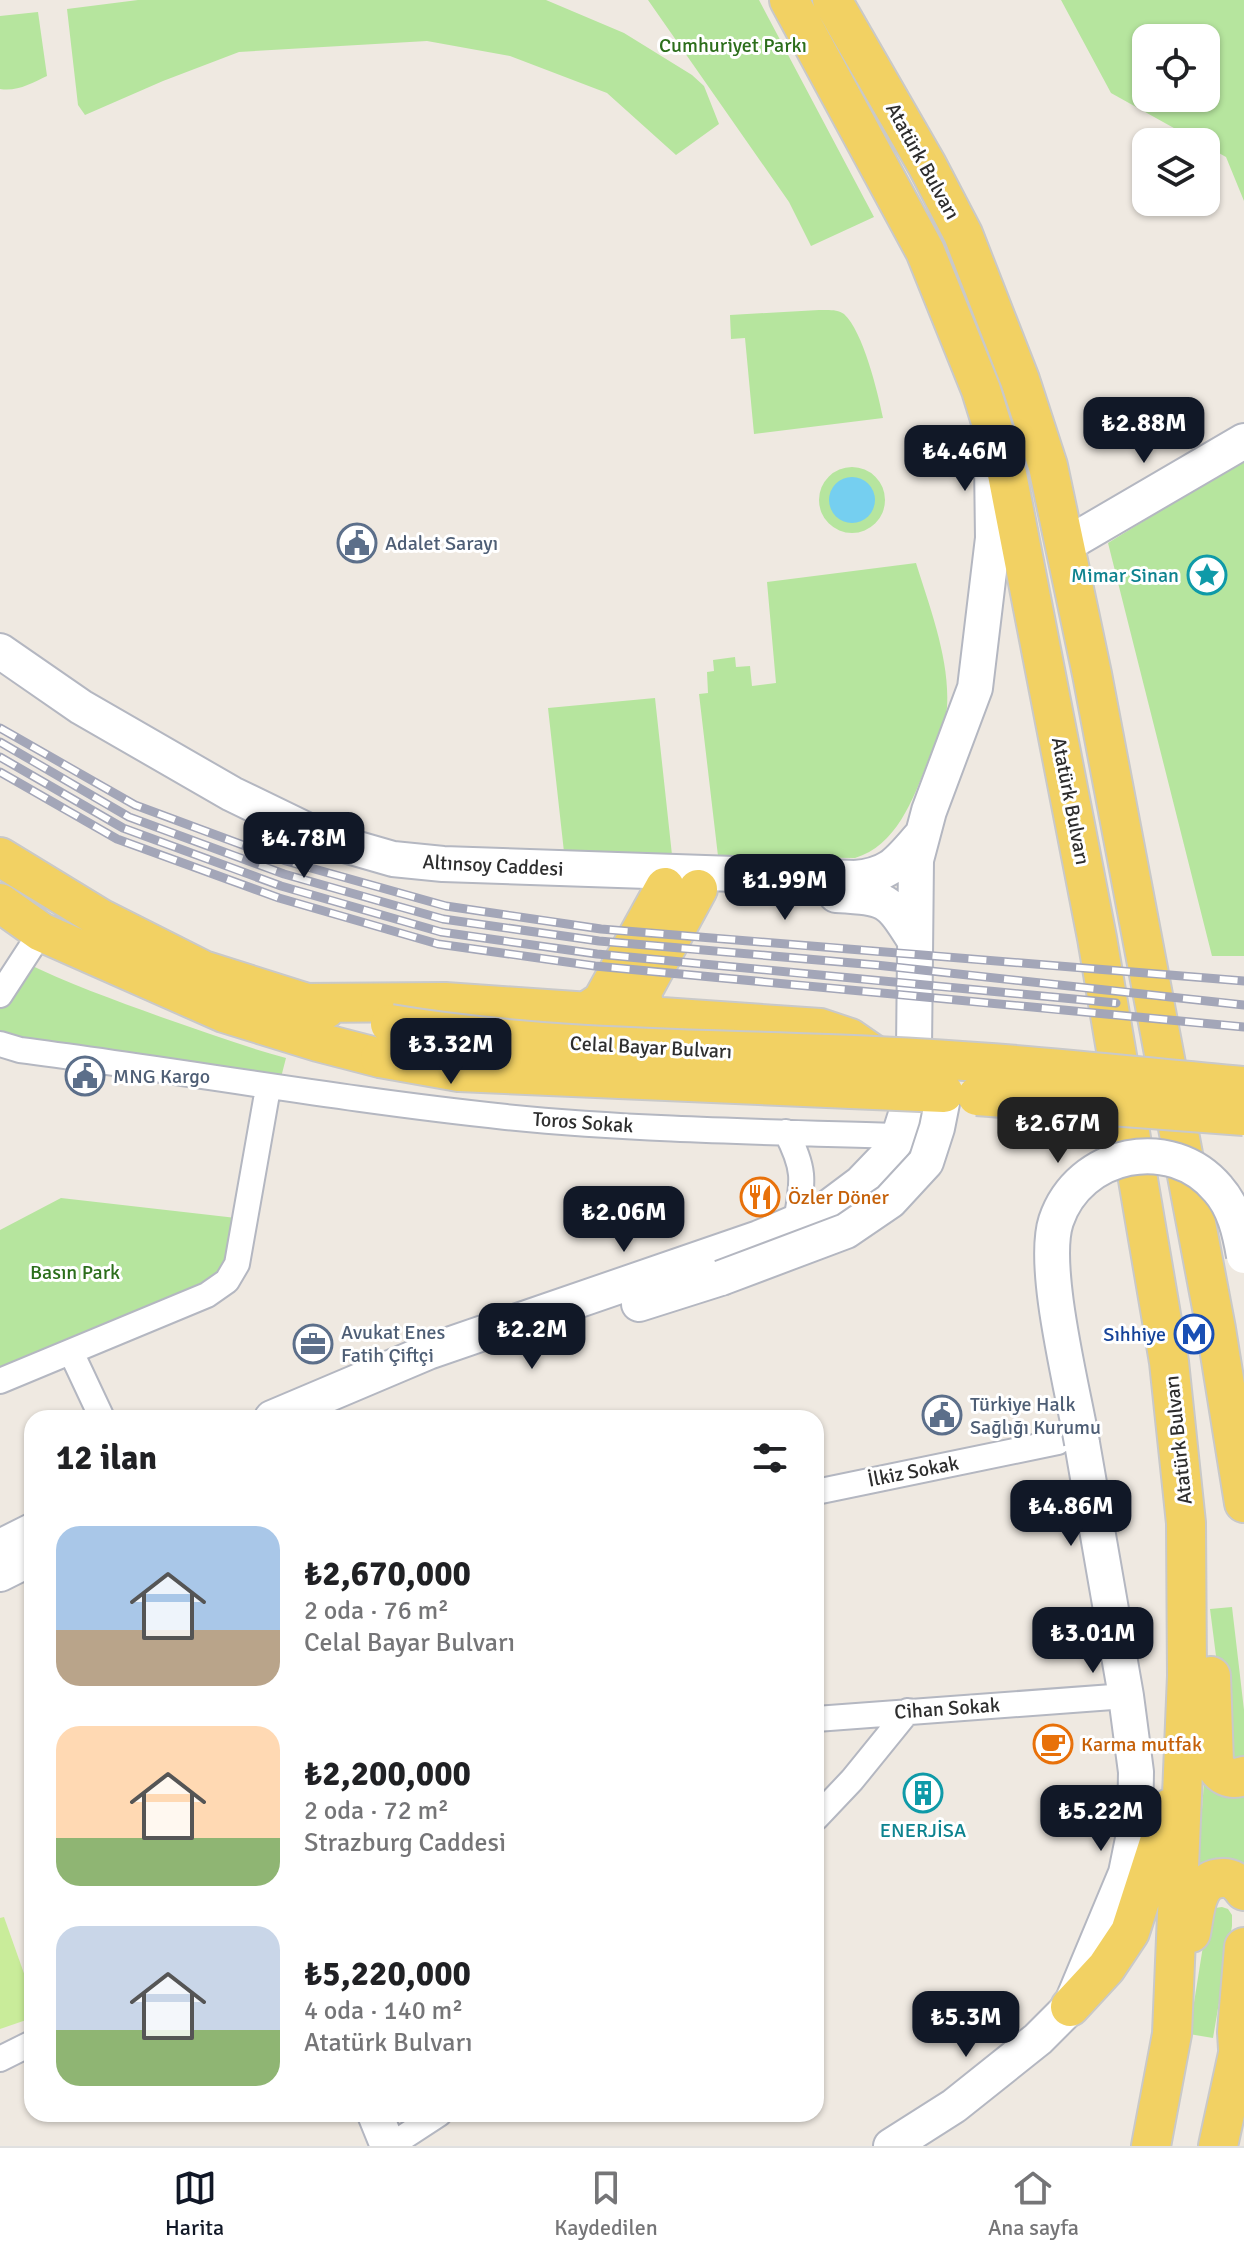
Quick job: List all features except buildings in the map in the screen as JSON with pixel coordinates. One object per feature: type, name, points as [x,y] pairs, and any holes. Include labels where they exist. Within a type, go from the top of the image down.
[{"type":"main road","name":"Atatürk Bulvarı","points":[[789,0],[925,251],[988,413],[1007,474],[1097,938],[1169,1362],[1186,1523],[1187,1676],[1172,2034],[1151,2146]]},
{"type":"main road","name":"Atatürk Bulvarı","points":[[832,0],[963,234],[1020,380],[1048,466],[1092,674],[1206,1272],[1244,1503]]},
{"type":"main road","name":"Atatürk Bulvarı","points":[[920,837],[975,688],[993,538],[994,493],[988,413]]},
{"type":"main road","points":[[1064,546],[1244,441]]},
{"type":"main road","name":"Altınsoy Caddesi","points":[[0,651],[81,707],[232,794],[327,840],[393,859],[431,863],[873,897],[889,903],[915,941]]},
{"type":"main road","name":"Altınsoy Caddesi","points":[[0,681],[97,741],[222,809],[319,855],[387,875],[446,882],[873,876],[897,864],[920,837]]},
{"type":"main road","points":[[291,1410],[428,1352],[759,1238],[825,1210],[861,1183],[885,1158],[899,1136],[911,1081],[915,879],[920,837]]},
{"type":"main road","name":"Celal Bayar Bulvarı","points":[[0,857],[100,918],[203,970],[301,1003],[459,1072],[878,1088],[945,1077],[1244,1086]]},
{"type":"main road","points":[[584,1013],[602,1001],[682,880]]},
{"type":"main road","points":[[648,1016],[641,994],[682,880]]},
{"type":"main road","name":"Celal Bayar Bulvarı","points":[[0,903],[41,932],[224,1013],[318,1042],[466,1037],[622,1047],[876,1056],[945,1077],[1244,1116]]},
{"type":"main road","points":[[301,1003],[445,1002],[767,1023],[820,1028],[850,1038],[876,1056]]},
{"type":"main road","points":[[346,1410],[434,1374],[721,1278],[846,1231],[890,1201],[926,1162],[937,1128],[945,1077]]},
{"type":"main road","points":[[1070,2007],[1126,1873],[1135,1829],[1136,1772],[1126,1696],[1070,1442],[1052,1264],[1055,1223],[1073,1191],[1100,1168],[1117,1159],[1133,1156],[1168,1157],[1203,1174],[1218,1188],[1237,1223],[1244,1256]]},
{"type":"main road","points":[[1186,1523],[1203,1600],[1211,1660],[1213,1757],[1223,1775],[1233,1779],[1244,1776]]},
{"type":"main road","points":[[0,1547],[24,1535]]},
{"type":"main road","points":[[0,1574],[24,1562]]},
{"type":"main road","points":[[891,2146],[954,2106],[1038,2039],[1106,1968],[1130,1932],[1167,1815],[1184,1776]]},
{"type":"main road","points":[[1172,2034],[1199,1893],[1207,1883],[1218,1878],[1234,1880],[1244,1891]]},
{"type":"main road","points":[[1218,2146],[1241,2039],[1237,2032],[1244,1947]]},
{"type":"main road","points":[[378,2122],[389,2146]]},
{"type":"street","points":[[0,995],[41,932]]},
{"type":"street","name":"Toros Sokak","points":[[0,1044],[20,1050],[268,1088],[595,1125],[899,1136]]},
{"type":"street","points":[[0,1381],[207,1295],[227,1281],[237,1264],[268,1088]]},
{"type":"street","points":[[786,1132],[800,1157],[803,1182],[796,1222]]},
{"type":"street","points":[[71,1352],[98,1410]]},
{"type":"street","name":"İlkiz Sokak","points":[[824,1490],[1070,1442]]},
{"type":"street","name":"Cihan Sokak","points":[[824,1718],[1126,1696]]},
{"type":"street","points":[[824,1810],[908,1711]]},
{"type":"street","points":[[0,2059],[24,2047]]},
{"type":"street","points":[[389,2146],[426,2122]]},
{"type":"green space","points":[[138,0],[546,0],[624,33],[692,75],[704,86],[719,124],[676,155],[607,93],[510,56],[427,41],[239,52],[85,115],[78,105],[67,9]]},
{"type":"green space","name":"Cumhuriyet Parkı","points":[[648,0],[759,0],[874,217],[811,246],[789,202]]},
{"type":"green space","points":[[1061,0],[1244,0],[1244,201],[1226,157],[1220,154],[1220,128],[1174,128],[1145,112],[1220,112],[1220,24],[1132,24],[1132,105],[1111,93]]},
{"type":"green space","points":[[38,12],[47,76],[18,88],[0,89],[0,16]]},
{"type":"green space","points":[[839,311],[851,322],[869,363],[883,418],[754,434],[745,338],[731,339],[730,315]]},
{"type":"green space","points":[[1244,459],[1244,956],[1212,956],[1108,543]]},
{"type":"green space","points":[[845,467],[859,467],[871,472],[880,481],[885,500],[883,513],[876,524],[859,533],[845,533],[833,528],[824,519],[819,507],[819,493],[824,481],[833,472]]},
{"type":"green space","points":[[916,563],[942,653],[947,707],[943,724],[904,815],[883,842],[855,858],[718,856],[699,694],[708,693],[707,672],[714,671],[713,660],[735,657],[736,667],[750,666],[752,686],[776,683],[767,582]]},
{"type":"green space","points":[[655,698],[672,855],[564,852],[548,708]]},
{"type":"green space","points":[[22,961],[126,1004],[286,1058],[278,1089],[0,1044],[0,995]]},
{"type":"green space","name":"Basın Park","points":[[61,1198],[245,1219],[233,1273],[0,1381],[0,1230]]},
{"type":"green space","points":[[1232,1607],[1244,1710],[1244,1761],[1237,1764],[1222,1746],[1210,1609]]},
{"type":"green space","points":[[1205,1770],[1244,1795],[1244,1865],[1197,1873]]},
{"type":"green space","points":[[1222,1907],[1232,1915],[1232,1926],[1213,2038],[1189,2034],[1207,1921],[1215,1908]]},
{"type":"green space","points":[[4,1917],[24,1973],[24,2021],[0,2029],[0,1918]]},
{"type":"water","points":[[852,477],[868,484],[875,500],[868,516],[852,523],[836,516],[829,500],[836,484]]},
{"type":"railway","points":[[0,728],[135,805],[286,861],[446,906],[601,929],[1244,981]]},
{"type":"railway","points":[[0,742],[129,817],[284,874],[443,919],[599,941],[876,965],[1244,1005]]},
{"type":"railway","points":[[0,757],[123,828],[281,886],[441,932],[597,954],[1116,1003]]},
{"type":"railway","points":[[0,772],[117,839],[279,898],[438,944],[595,966],[1244,1027]]},
{"type":"place","name":"Adalet Sarayı","points":[[357,543]]},
{"type":"place","name":"Mimar Sinan","points":[[1207,575]]},
{"type":"place","name":"MNG Kargo","points":[[85,1076]]},
{"type":"place","name":"Özler Döner","points":[[760,1197]]},
{"type":"place","name":"Sıhhiye","points":[[1194,1334]]},
{"type":"place","name":"Avukat Enes Fatih Çiftçi","points":[[313,1344]]},
{"type":"place","name":"Türkiye Halk Sağlığı Kurumu","points":[[942,1415]]},
{"type":"place","name":"Karma mutfak","points":[[1053,1744]]},
{"type":"place","name":"ENERJİSA","points":[[923,1793]]}]
